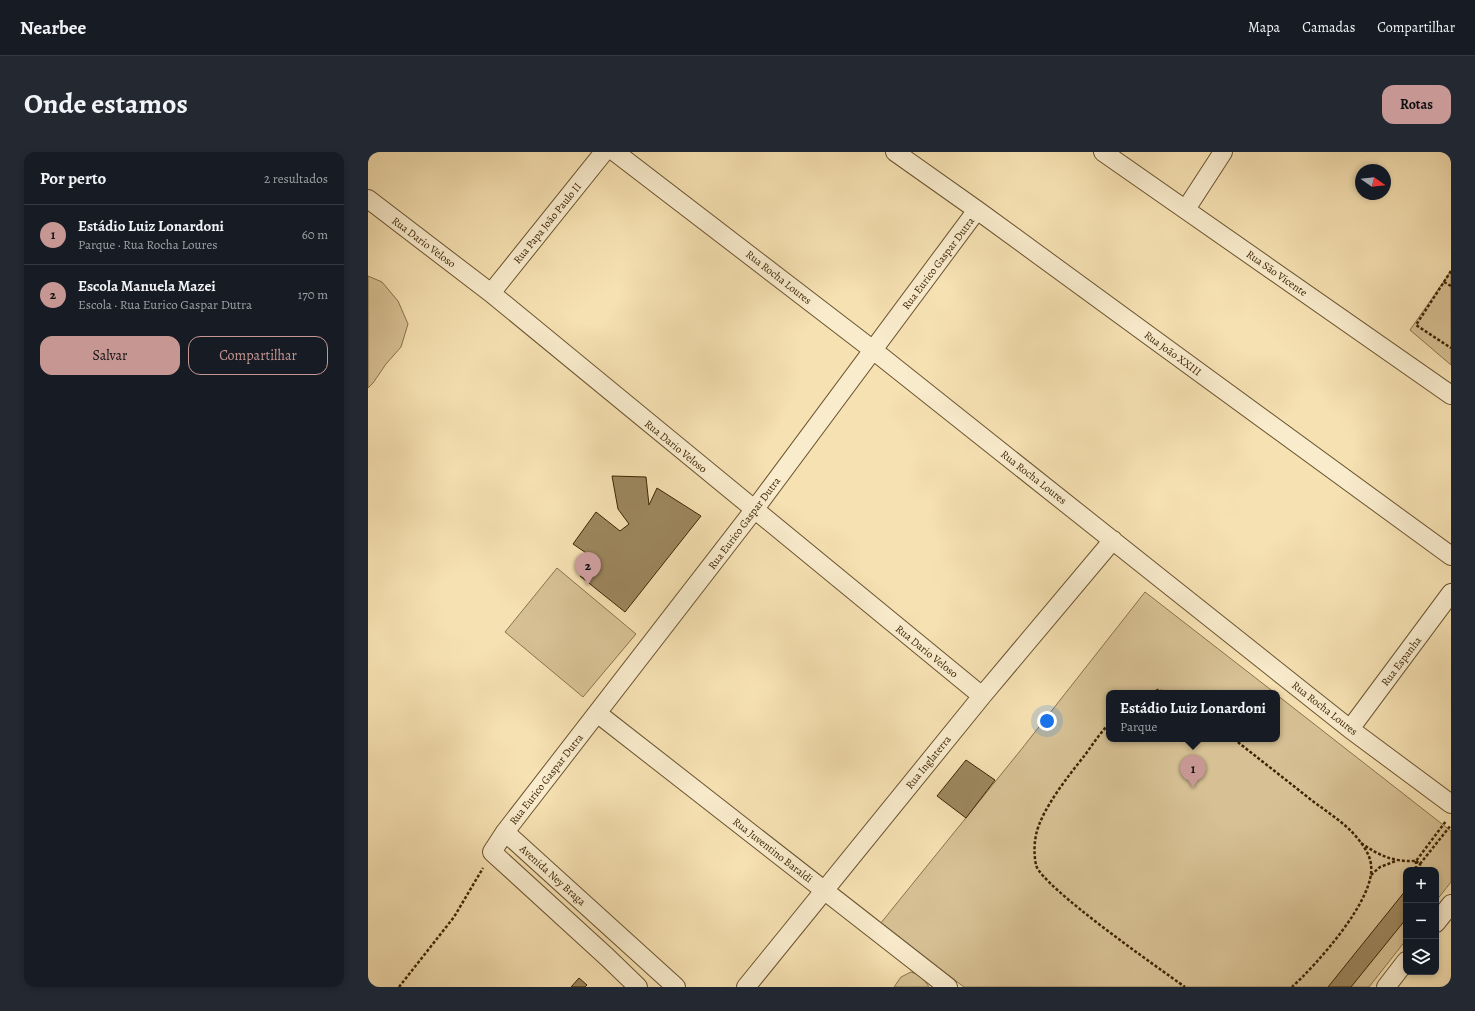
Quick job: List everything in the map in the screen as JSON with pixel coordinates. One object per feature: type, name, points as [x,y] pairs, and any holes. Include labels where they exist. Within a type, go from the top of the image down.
[{"type":"street","name":"Rua Papa João Paulo II","points":[[491,293],[604,152]]},
{"type":"street","name":"Rua Rocha Loures","points":[[616,152],[873,350],[1113,540],[1350,729],[1449,812]]},
{"type":"street","name":"Rua João XXIII","points":[[895,152],[977,210],[1451,556]]},
{"type":"street","name":"Rua São Vicente","points":[[1104,152],[1451,395]]},
{"type":"street","points":[[1186,209],[1223,152]]},
{"type":"street","name":"Rua Dario Veloso","points":[[368,199],[491,293],[982,696]]},
{"type":"street","name":"Rua Eurico Gaspar Dutra","points":[[505,832],[754,510],[977,210]]},
{"type":"street","name":"Rua Inglaterra","points":[[746,987],[982,696],[1113,540]]},
{"type":"street","name":"Rua Espanha","points":[[1350,729],[1451,593]]},
{"type":"street","name":"Rua Juventino Baraldi","points":[[597,713],[948,987]]},
{"type":"street","points":[[505,832],[492,852],[601,951],[638,987]]},
{"type":"street","name":"Avenida Ney Braga","points":[[505,832],[676,987]]},
{"type":"street","points":[[1439,919],[1451,904]]},
{"type":"street","points":[[1386,987],[1403,965]]},
{"type":"path","points":[[1451,272],[1416,325],[1451,348]]},
{"type":"path","points":[[1444,282],[1451,286]]},
{"type":"path","points":[[1106,728],[1064,783],[1046,811],[1036,833],[1034,850],[1036,866],[1044,878],[1066,898],[1186,987]]},
{"type":"path","points":[[1238,742],[1348,829],[1368,854],[1371,864],[1371,875],[1363,900],[1338,937],[1311,969],[1292,987]]},
{"type":"path","points":[[1417,867],[1416,861],[1449,812]]},
{"type":"path","points":[[1419,867],[1451,825]]},
{"type":"path","points":[[1359,841],[1374,852],[1396,861]]},
{"type":"path","points":[[399,987],[454,917],[492,852]]},
{"type":"path","points":[[1371,875],[1380,866],[1396,861],[1416,861],[1420,864]]},
{"type":"shaded area","points":[[1451,271],[1451,365],[1410,330]]},
{"type":"shaded area","points":[[368,276],[382,282],[398,301],[408,324],[401,347],[368,388]]},
{"type":"shaded area","points":[[557,568],[636,634],[583,697],[505,632]]},
{"type":"shaded area","points":[[1145,592],[1271,690],[1106,690],[1106,742],[1280,742],[1280,697],[1451,831],[1451,882],[1439,897],[1439,867],[1403,867],[1403,944],[1369,987],[964,987],[880,924],[1020,751]]},
{"type":"shaded area","points":[[911,972],[922,978],[929,987],[894,987],[901,977]]},
{"type":"building","points":[[612,476],[646,477],[649,505],[657,488],[701,516],[625,612],[580,576],[595,559],[573,544],[596,512],[620,531],[629,524],[618,509]]},
{"type":"building","points":[[966,760],[995,780],[966,818],[937,796]]},
{"type":"building","points":[[1403,894],[1403,923],[1351,987],[1328,987]]},
{"type":"building","points":[[579,978],[587,985],[585,987],[571,987]]},
{"type":"place","name":"Escola Manuela Mazei","points":[[588,585]]},
{"type":"place","name":"Estádio Luiz Lonardoni","points":[[1193,788]]}]
